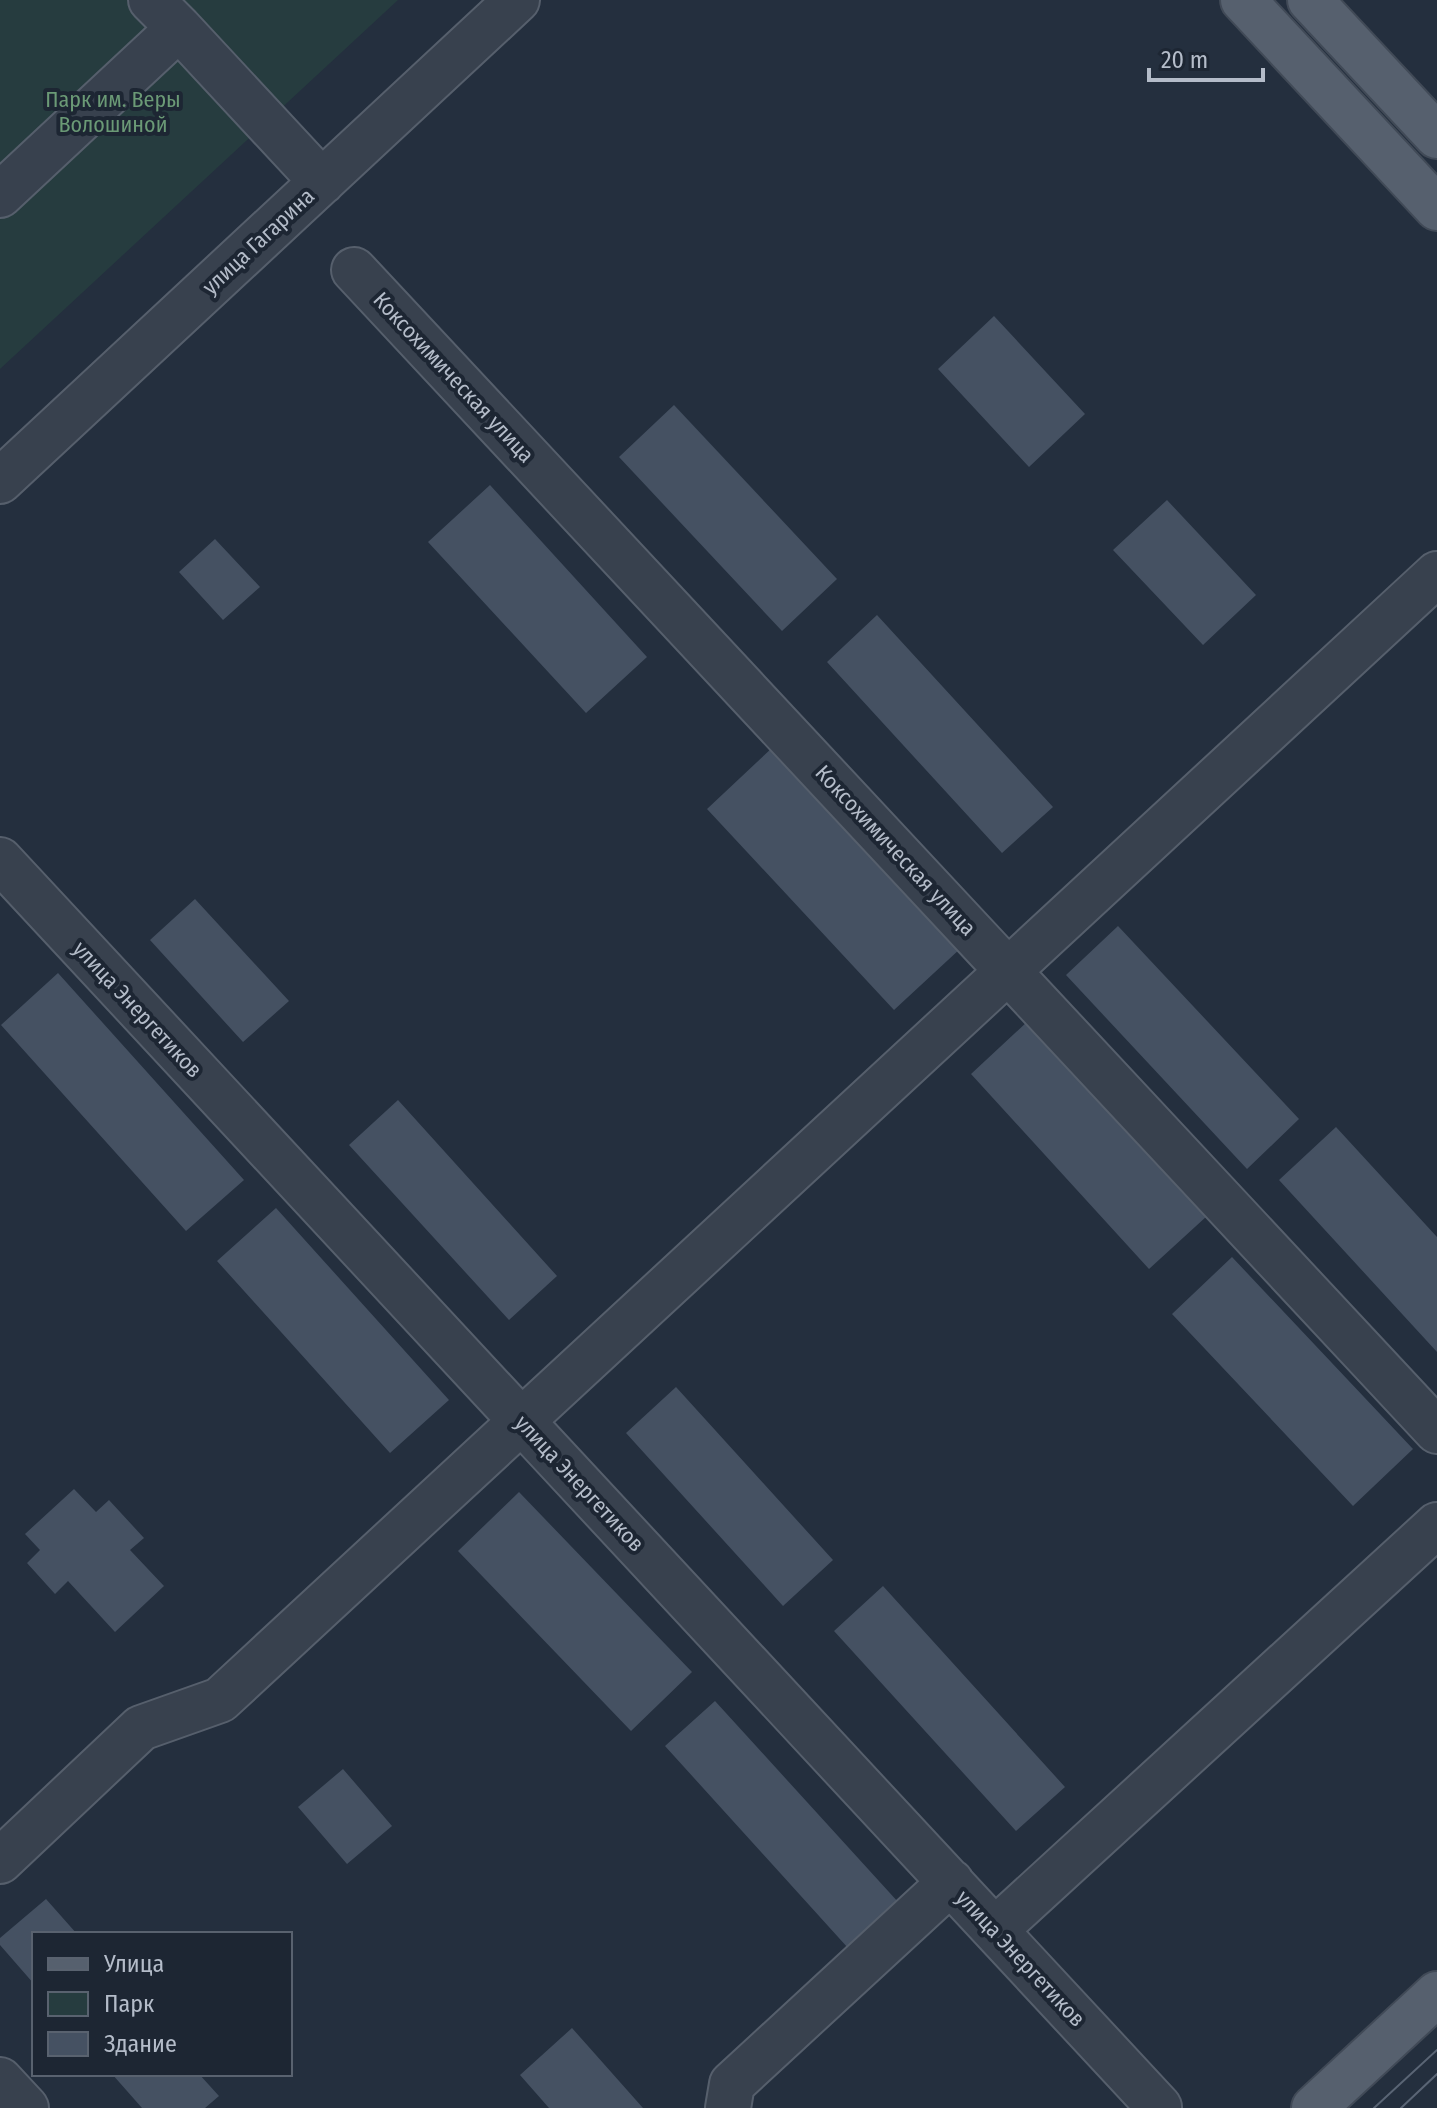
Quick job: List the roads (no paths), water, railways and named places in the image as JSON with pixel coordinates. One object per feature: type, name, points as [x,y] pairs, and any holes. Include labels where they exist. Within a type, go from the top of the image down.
[{"type":"main road","points":[[1243,0],[1437,208]]},
{"type":"main road","points":[[1310,0],[1437,136]]},
{"type":"main road","points":[[1314,2108],[1437,1994]]},
{"type":"street","name":"улица Гагарина","points":[[0,481],[517,0]]},
{"type":"street","points":[[0,195],[165,14],[322,182]]},
{"type":"street","name":"Коксохимическая улица","points":[[354,270],[1437,1430]]},
{"type":"street","points":[[0,1861],[141,1728],[220,1700],[1437,574]]},
{"type":"street","name":"улица Энергетиков","points":[[0,860],[1159,2107]]},
{"type":"street","points":[[996,1929],[1437,1525]]},
{"type":"street","points":[[728,2108],[732,2084],[951,1882]]},
{"type":"street","points":[[0,2080],[26,2108]]},
{"type":"tram line","points":[[1374,2108],[1437,2050]]},
{"type":"tram line","points":[[1401,2108],[1437,2074]]},
{"type":"park label","name":"Парк им. Веры Волошиной","points":[[113,112]]}]
